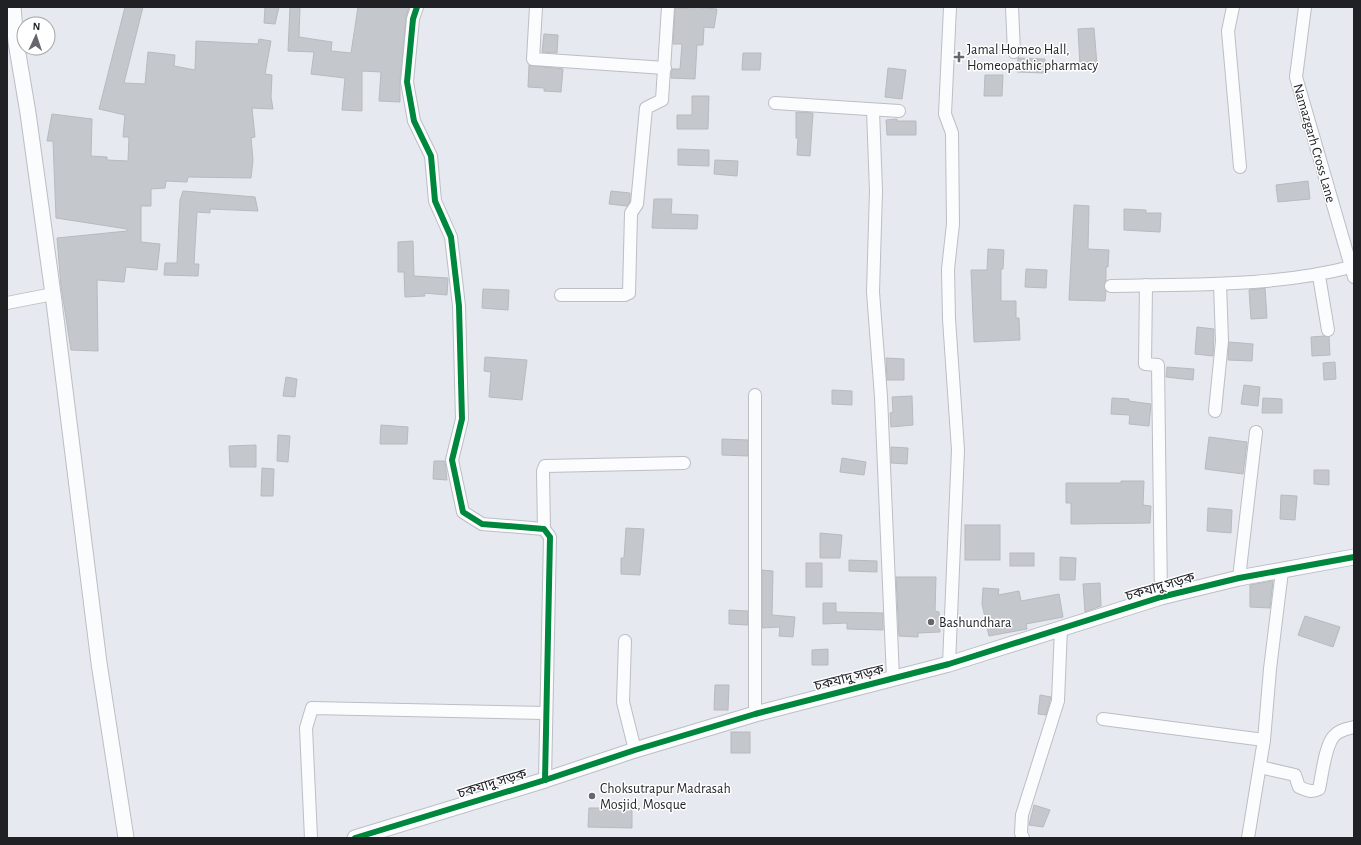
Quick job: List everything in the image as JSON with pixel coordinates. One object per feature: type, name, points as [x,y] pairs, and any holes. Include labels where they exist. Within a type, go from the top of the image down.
[{"type":"street","points":[[13,7],[16,42],[28,113],[53,294],[99,663],[126,838]]},
{"type":"street","points":[[417,7],[413,19],[407,82],[414,121],[431,156],[435,200],[452,237],[459,306],[462,419],[452,460],[463,512],[482,524],[544,530]]},
{"type":"street","points":[[536,7],[533,59],[664,68]]},
{"type":"street","points":[[561,295],[626,295],[629,293],[631,213],[637,204],[646,108],[662,100],[668,7]]},
{"type":"street","points":[[949,664],[958,450],[949,320],[948,269],[953,224],[952,133],[945,114],[950,7]]},
{"type":"street","points":[[1012,7],[1014,52]]},
{"type":"street","points":[[1234,7],[1228,31],[1240,167]]},
{"type":"street","name":"Namazgarh Cross Lane","points":[[1305,7],[1296,77],[1352,272]]},
{"type":"street","points":[[775,103],[899,111]]},
{"type":"street","points":[[873,110],[876,190],[872,292],[881,397],[893,678]]},
{"type":"street","points":[[1111,286],[1220,284],[1352,272]]},
{"type":"street","points":[[1319,276],[1328,330]]},
{"type":"street","points":[[1215,411],[1222,341],[1220,284]]},
{"type":"street","points":[[1146,285],[1145,364],[1158,365],[1161,597]]},
{"type":"street","points":[[7,303],[53,294]]},
{"type":"street","points":[[755,396],[755,714]]},
{"type":"street","points":[[1239,578],[1256,432]]},
{"type":"street","points":[[545,780],[551,548],[550,537],[544,530],[543,471],[545,466],[684,464]]},
{"type":"street","name":"চকযাদু সড়ক","points":[[355,838],[755,714],[949,664],[1161,597],[1239,578],[1354,557]]},
{"type":"street","points":[[1248,838],[1264,740],[1270,668],[1282,571]]},
{"type":"street","points":[[1023,838],[1021,834],[1022,816],[1058,701],[1061,628]]},
{"type":"street","points":[[625,641],[623,702],[635,750]]},
{"type":"street","points":[[311,838],[306,728],[312,708],[546,713]]},
{"type":"street","points":[[1104,719],[1264,740]]},
{"type":"street","points":[[1260,767],[1295,775],[1299,787],[1314,791],[1319,789],[1329,744],[1334,735],[1343,730],[1354,728]]},
{"type":"building","points":[[125,7],[143,7],[124,83],[145,84],[148,52],[175,55],[174,66],[195,70],[196,41],[258,44],[259,39],[271,41],[265,74],[272,75],[271,97],[273,109],[252,108],[255,137],[251,138],[253,160],[251,178],[188,177],[187,182],[166,181],[165,188],[151,189],[151,206],[141,206],[141,242],[160,244],[157,270],[126,267],[124,282],[97,280],[98,351],[71,350],[61,286],[57,238],[127,231],[127,229],[56,218],[53,141],[47,141],[52,114],[92,119],[91,156],[107,157],[107,160],[128,161],[129,137],[123,137],[125,115],[99,109]]},
{"type":"building","points":[[265,7],[279,7],[275,24],[264,23]]},
{"type":"building","points":[[290,7],[300,7],[299,37],[332,42],[331,51],[351,53],[358,7],[409,7],[406,18],[400,81],[400,102],[379,101],[381,72],[362,71],[362,111],[342,110],[345,78],[311,74],[314,52],[288,51]]},
{"type":"building","points":[[692,7],[717,9],[714,28],[704,27],[703,45],[697,45],[695,79],[671,78],[672,69],[680,69],[682,44],[673,44],[675,8],[692,9]]},
{"type":"building","points":[[1094,28],[1097,65],[1080,66],[1078,29]]},
{"type":"building","points":[[544,34],[558,35],[557,53],[542,52]]},
{"type":"building","points":[[743,53],[761,53],[760,70],[742,70]]},
{"type":"building","points":[[1018,58],[1045,59],[1045,73],[1017,72]]},
{"type":"building","points":[[529,65],[563,69],[561,92],[544,91],[544,88],[528,87]]},
{"type":"building","points":[[888,68],[906,70],[902,99],[885,97]]},
{"type":"building","points":[[985,75],[1003,75],[1002,96],[984,96]]},
{"type":"building","points":[[692,96],[709,96],[708,129],[677,129],[677,115],[692,115]]},
{"type":"building","points":[[796,112],[813,113],[810,156],[797,155],[798,138],[796,138]]},
{"type":"building","points":[[897,119],[897,121],[916,121],[916,135],[887,135],[886,120]]},
{"type":"building","points":[[678,149],[709,150],[709,166],[678,165]]},
{"type":"building","points":[[715,160],[738,161],[737,176],[714,174]]},
{"type":"building","points":[[1308,181],[1310,199],[1278,202],[1276,185]]},
{"type":"building","points":[[183,191],[255,197],[258,211],[210,209],[210,213],[197,212],[194,264],[199,264],[198,276],[164,275],[165,263],[177,263],[180,200]]},
{"type":"building","points":[[611,191],[630,193],[630,201],[627,206],[609,204]]},
{"type":"building","points":[[654,199],[672,199],[671,214],[698,215],[697,229],[652,228]]},
{"type":"building","points":[[1074,205],[1089,206],[1088,249],[1109,250],[1108,267],[1106,267],[1106,281],[1104,286],[1106,291],[1105,301],[1069,300]]},
{"type":"building","points":[[1124,209],[1146,210],[1146,213],[1161,213],[1160,232],[1124,230]]},
{"type":"building","points":[[413,241],[414,276],[448,278],[447,295],[424,293],[425,296],[405,297],[404,272],[398,272],[398,242]]},
{"type":"building","points":[[988,249],[1004,250],[1003,269],[1001,269],[1001,301],[1016,301],[1016,318],[1019,318],[1020,340],[974,342],[971,270],[987,270]]},
{"type":"building","points":[[1026,269],[1047,270],[1046,288],[1025,287]]},
{"type":"building","points":[[1265,288],[1267,318],[1251,319],[1249,290]]},
{"type":"building","points":[[483,289],[509,290],[508,310],[482,308]]},
{"type":"building","points":[[1197,327],[1214,329],[1213,356],[1195,354]]},
{"type":"building","points":[[1311,337],[1329,337],[1330,355],[1312,356]]},
{"type":"building","points":[[1229,342],[1253,344],[1252,361],[1228,360]]},
{"type":"building","points":[[485,357],[527,360],[522,400],[489,397],[491,372],[484,371]]},
{"type":"building","points":[[886,358],[904,359],[904,380],[887,380]]},
{"type":"building","points":[[1335,362],[1336,379],[1324,380],[1323,363]]},
{"type":"building","points":[[1167,367],[1194,369],[1193,380],[1166,377]]},
{"type":"building","points":[[286,377],[297,379],[295,397],[283,396]]},
{"type":"building","points":[[1244,385],[1260,387],[1258,406],[1241,404]]},
{"type":"building","points":[[832,390],[852,391],[852,405],[832,404]]},
{"type":"building","points":[[912,396],[913,425],[891,427],[890,413],[893,412],[892,397]]},
{"type":"building","points":[[1112,398],[1129,399],[1129,401],[1151,404],[1149,426],[1129,424],[1130,415],[1111,414]]},
{"type":"building","points":[[1263,398],[1282,399],[1282,413],[1262,413]]},
{"type":"building","points":[[381,425],[408,427],[407,444],[380,444]]},
{"type":"building","points":[[278,435],[290,436],[288,462],[277,461]]},
{"type":"building","points":[[1209,437],[1247,442],[1243,474],[1205,469]]},
{"type":"building","points":[[722,439],[748,440],[748,456],[722,455]]},
{"type":"building","points":[[256,445],[256,467],[230,467],[229,446]]},
{"type":"building","points":[[891,447],[908,448],[907,464],[891,463]]},
{"type":"building","points":[[842,458],[866,462],[864,475],[840,472]]},
{"type":"building","points":[[434,461],[445,461],[447,480],[433,479]]},
{"type":"building","points":[[262,468],[274,469],[273,496],[261,496]]},
{"type":"building","points":[[1314,470],[1329,470],[1329,485],[1314,484]]},
{"type":"building","points":[[1121,481],[1144,481],[1143,505],[1151,506],[1150,523],[1071,524],[1071,503],[1066,503],[1066,483],[1121,483]]},
{"type":"building","points":[[1281,495],[1297,496],[1295,520],[1280,519]]},
{"type":"building","points":[[1208,508],[1232,510],[1231,533],[1207,531]]},
{"type":"building","points":[[965,525],[1000,525],[1000,560],[965,560]]},
{"type":"building","points":[[626,528],[644,529],[640,575],[621,574],[621,558],[624,558]]},
{"type":"building","points":[[820,533],[842,535],[840,558],[820,558]]},
{"type":"building","points":[[1010,553],[1034,553],[1034,566],[1010,566]]},
{"type":"building","points":[[1060,557],[1076,558],[1075,580],[1060,580]]},
{"type":"building","points":[[849,560],[877,561],[877,572],[849,571]]},
{"type":"building","points":[[806,563],[822,563],[822,587],[806,587]]},
{"type":"building","points":[[762,570],[773,571],[772,615],[795,617],[793,637],[779,636],[780,627],[762,628]]},
{"type":"building","points":[[896,577],[936,577],[935,611],[939,612],[940,632],[918,633],[918,637],[899,636]]},
{"type":"building","points":[[1273,581],[1270,608],[1250,607],[1250,585]]},
{"type":"building","points":[[1100,583],[1101,606],[1085,612],[1083,584]]},
{"type":"building","points":[[983,588],[999,589],[998,595],[1019,591],[1021,601],[1059,594],[1063,617],[1026,624],[1027,629],[989,636],[982,604]]},
{"type":"building","points":[[823,603],[836,603],[836,612],[883,613],[883,630],[847,629],[847,623],[823,624]]},
{"type":"building","points":[[729,610],[748,611],[748,625],[729,624]]},
{"type":"building","points":[[1305,616],[1340,627],[1333,647],[1298,635]]},
{"type":"building","points":[[828,649],[828,665],[812,665],[812,650]]},
{"type":"building","points":[[715,685],[729,685],[728,710],[714,710]]},
{"type":"building","points":[[1040,695],[1051,697],[1046,715],[1038,714]]},
{"type":"building","points":[[731,732],[750,732],[750,753],[731,753]]},
{"type":"building","points":[[1034,805],[1050,810],[1043,827],[1029,825]]},
{"type":"building","points":[[589,808],[632,808],[632,828],[588,827]]},
{"type":"cycle path","points":[[417,7],[413,19],[407,82],[414,121],[431,156],[435,201],[451,237],[459,306],[462,419],[452,460],[463,512],[482,524],[544,529],[550,537],[545,780]]},
{"type":"cycle path","points":[[355,838],[755,714],[949,664],[1161,597],[1239,578],[1354,557]]},
{"type":"place","name":"Jamal Homeo Hall, Homeopathic pharmacy","points":[[959,57]]},
{"type":"place","name":"Bashundhara","points":[[931,622]]},
{"type":"place","name":"Choksutrapur Madrasah Mosjid, Mosque","points":[[592,796]]}]
